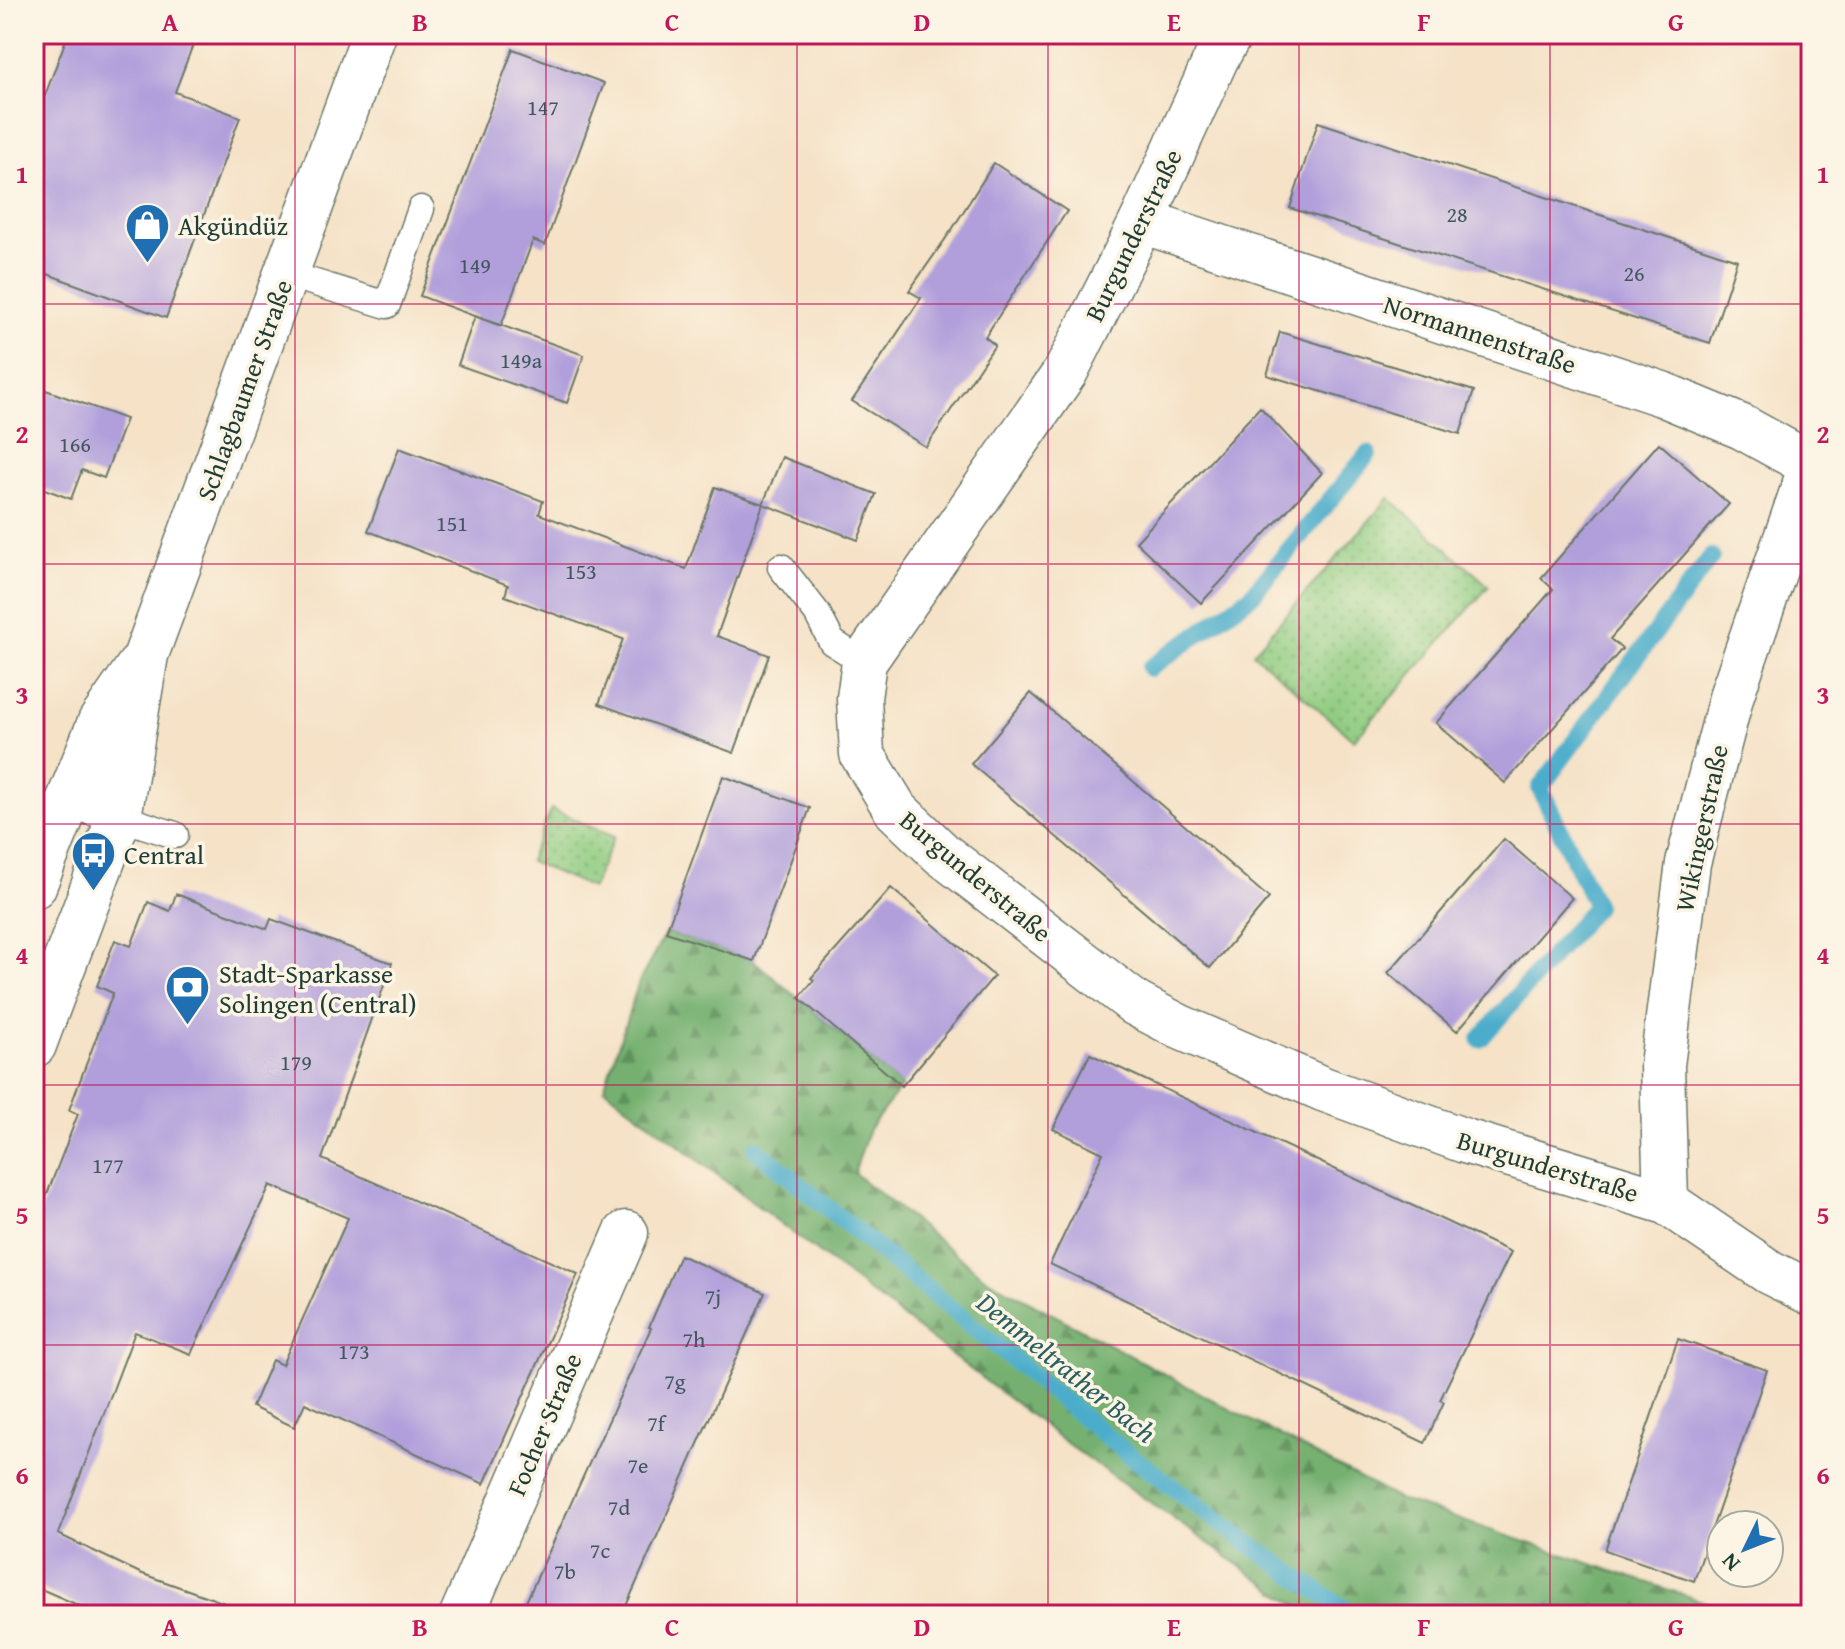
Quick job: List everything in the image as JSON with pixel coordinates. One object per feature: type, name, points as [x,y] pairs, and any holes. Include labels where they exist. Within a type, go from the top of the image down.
[{"type":"street","name":"Schlagbaumer Straße","points":[[34,1045],[119,817],[146,655],[374,34]]},
{"type":"street","name":"Burgunderstraße","points":[[1230,34],[1142,221],[1066,371],[864,662],[859,698],[862,754],[896,810],[942,854],[1136,1004],[1180,1027],[1323,1089],[1465,1141],[1666,1202],[1769,1272],[1811,1293]]},
{"type":"street","name":"Normannenstraße","points":[[1142,221],[1662,394],[1742,427],[1811,466]]},
{"type":"street","name":"Wikingerstraße","points":[[1666,1202],[1662,1065],[1688,863],[1732,694],[1811,466]]},
{"type":"street","name":"Schlagbaumer Straße","points":[[34,886],[100,722],[146,655]]},
{"type":"street","name":"Focher Straße","points":[[462,1615],[626,1233]]},
{"type":"lane","points":[[286,274],[387,305],[421,209]]},
{"type":"lane","points":[[781,567],[817,613],[832,642],[864,662]]},
{"type":"lane","points":[[100,722],[105,753],[91,812],[119,817],[175,835]]},
{"type":"green space","points":[[1389,498],[1489,586],[1354,740],[1253,653]]},
{"type":"green space","points":[[551,809],[614,837],[592,888],[529,861]]},
{"type":"green space","points":[[666,932],[754,961],[902,1086],[869,1129],[854,1173],[987,1279],[1398,1499],[1744,1615],[1310,1615],[1073,1448],[604,1088],[639,982]]},
{"type":"building","points":[[68,34],[197,34],[175,92],[240,117],[166,318],[34,269],[34,125]]},
{"type":"building","points":[[513,49],[604,83],[545,245],[533,240],[501,326],[420,296]]},
{"type":"building","points":[[1318,122],[1737,260],[1710,343],[1290,208]]},
{"type":"building","points":[[994,163],[1067,211],[985,337],[995,345],[926,447],[852,401],[921,298],[909,291]]},
{"type":"building","points":[[475,316],[584,355],[567,403],[458,365]]},
{"type":"building","points":[[1280,332],[1474,391],[1460,434],[1267,375]]},
{"type":"building","points":[[43,389],[126,419],[104,478],[82,470],[71,499],[34,485],[34,413]]},
{"type":"building","points":[[1260,407],[1322,473],[1201,603],[1136,542]]},
{"type":"building","points":[[1659,443],[1729,504],[1610,639],[1622,649],[1505,783],[1436,723],[1553,589],[1541,578]]},
{"type":"building","points":[[399,448],[543,501],[539,514],[686,569],[715,487],[763,504],[717,636],[769,655],[734,753],[599,704],[623,639],[505,596],[508,585],[368,531]]},
{"type":"building","points":[[782,457],[876,494],[858,540],[763,504]]},
{"type":"building","points":[[1031,693],[1269,898],[1210,968],[971,764]]},
{"type":"building","points":[[723,776],[810,808],[754,961],[666,932]]},
{"type":"building","points":[[1504,839],[1572,898],[1457,1031],[1388,973]]},
{"type":"building","points":[[891,888],[994,976],[902,1086],[799,998],[814,980],[811,978]]},
{"type":"building","points":[[176,894],[267,929],[271,919],[392,963],[322,1159],[578,1274],[484,1484],[305,1403],[294,1427],[252,1407],[272,1360],[282,1365],[348,1218],[270,1185],[191,1354],[135,1332],[58,1534],[140,1573],[239,1608],[238,1615],[101,1615],[34,1586],[34,1228],[78,1114],[69,1110],[113,993],[97,986],[115,940],[131,946],[148,902],[170,911]]},
{"type":"building","points":[[1090,1054],[1511,1252],[1440,1400],[1444,1402],[1425,1443],[1050,1264],[1103,1153],[1053,1129]]},
{"type":"building","points":[[680,1255],[765,1293],[622,1615],[520,1615],[651,1328]]},
{"type":"building","points":[[1678,1339],[1767,1370],[1719,1509],[1705,1509],[1705,1549],[1694,1581],[1605,1550]]},
{"type":"waterway","points":[[1150,668],[1251,596],[1368,454]]},
{"type":"waterway","points":[[1480,1039],[1596,906],[1540,788],[1711,557]]},
{"type":"waterway","name":"Demmeltrather Bach","points":[[756,1149],[1123,1450],[1256,1549],[1353,1615]]},
{"type":"place","name":"Akgündüz","points":[[147,264]]},
{"type":"place","name":"Central","points":[[93,893]]},
{"type":"place","name":"Stadt-Sparkasse Solingen (Central)","points":[[188,1027]]}]
